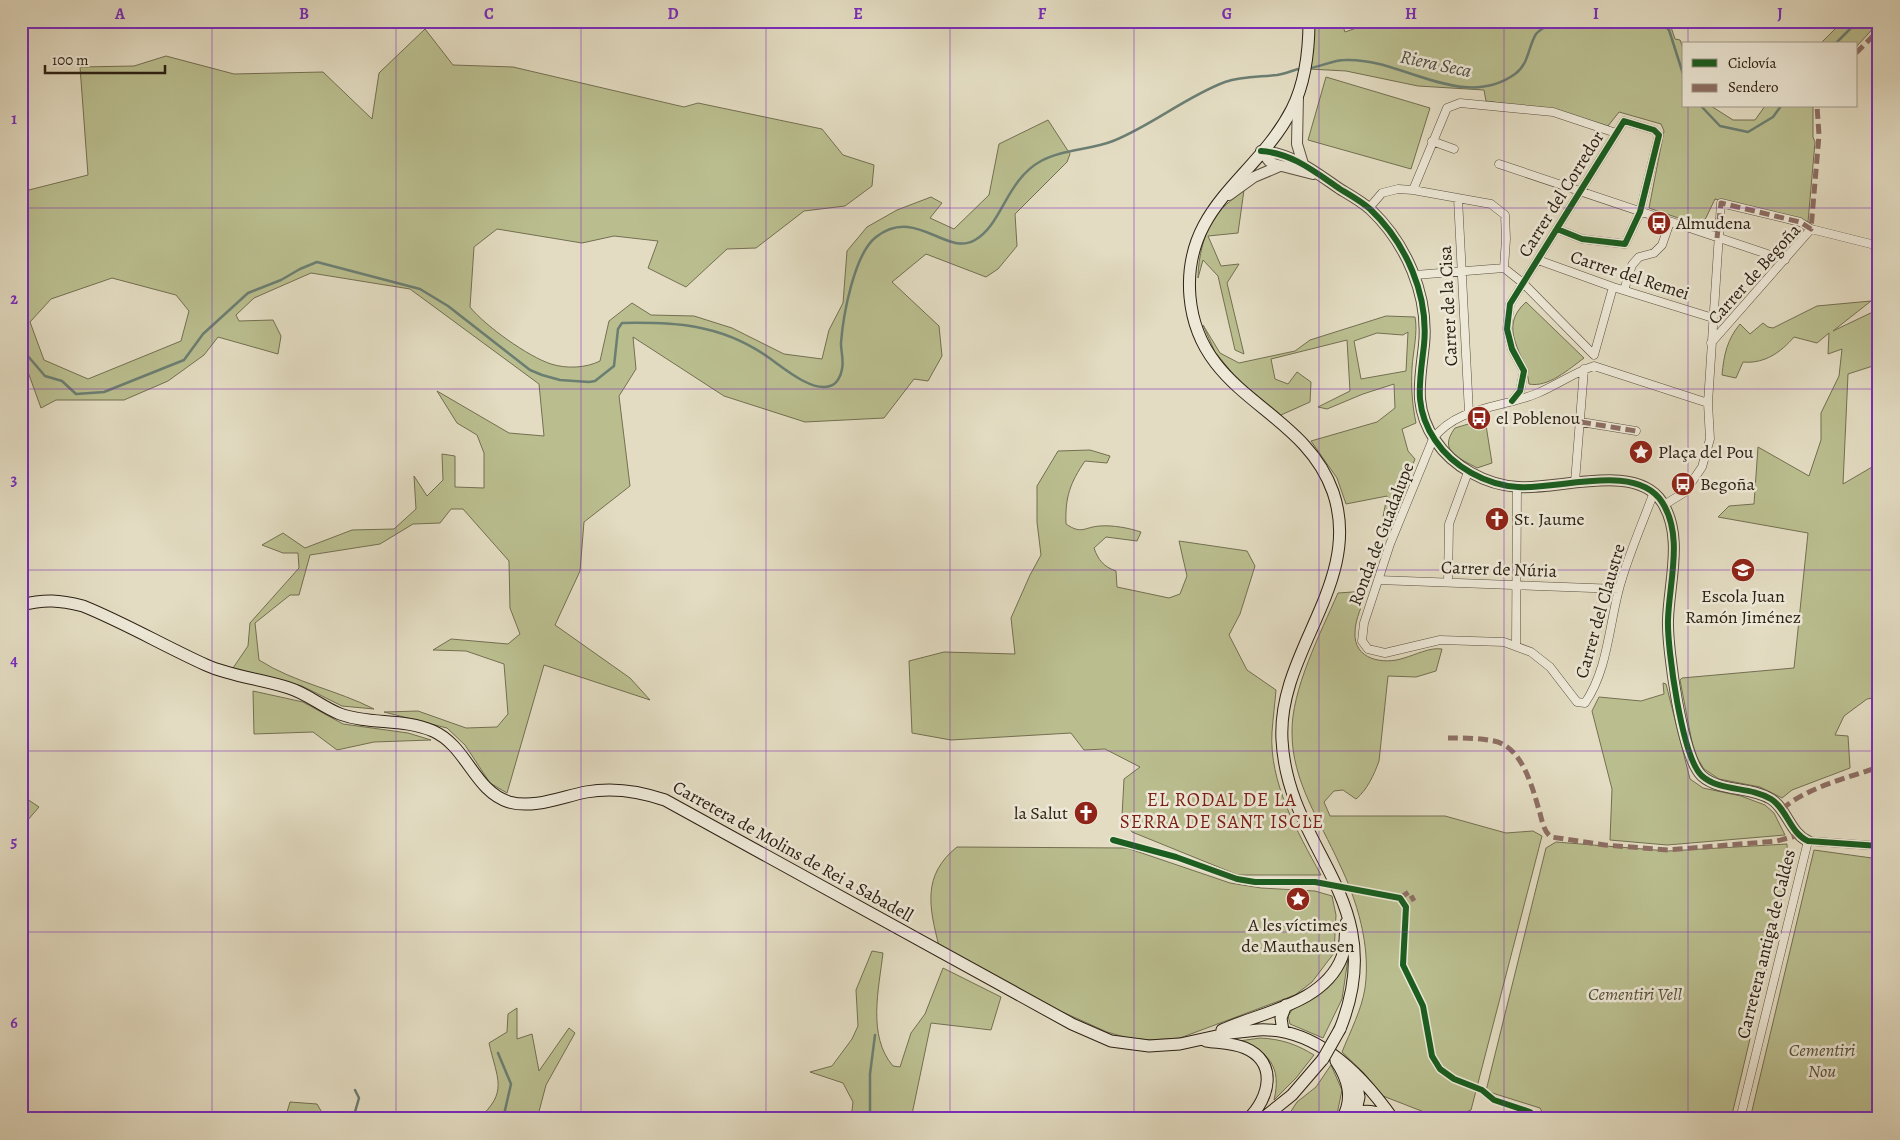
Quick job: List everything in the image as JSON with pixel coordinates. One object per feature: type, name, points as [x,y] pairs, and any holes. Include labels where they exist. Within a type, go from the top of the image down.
[{"type":"main road","points":[[1262,1119],[1284,1102],[1328,1057],[1351,998],[1355,970],[1354,943],[1347,909],[1296,800],[1286,769],[1282,739],[1284,706],[1291,678],[1337,568],[1340,534],[1337,505],[1328,479],[1313,455],[1293,433],[1223,375],[1209,355],[1196,329],[1190,297],[1191,262],[1200,233],[1214,207],[1282,125],[1298,95],[1305,62],[1309,21]]},
{"type":"main road","name":"Carretera de Molins de Rei a Sabadell","points":[[21,605],[42,600],[62,601],[83,606],[213,668],[289,688],[341,714],[404,722],[432,731],[457,749],[490,792],[509,802],[535,804],[585,793],[613,790],[641,793],[664,800],[1091,1033],[1121,1043],[1149,1046],[1180,1044],[1258,1030],[1283,1031],[1301,1037],[1328,1057]]},
{"type":"main road","points":[[1201,1040],[1286,1005],[1318,987],[1339,963],[1344,951],[1347,909]]},
{"type":"main road","points":[[1283,1031],[1281,1018],[1286,1005]]},
{"type":"main road","points":[[1201,1040],[1243,1047],[1253,1052],[1264,1064],[1268,1090],[1260,1106],[1248,1119]]},
{"type":"main road","points":[[1328,1057],[1392,1119]]},
{"type":"main road","points":[[1350,1077],[1356,1117],[1377,1112],[1392,1119]]},
{"type":"main road","points":[[1342,1119],[1349,1100],[1350,1077]]},
{"type":"main road","points":[[1278,1119],[1284,1102]]},
{"type":"street","points":[[1298,95],[1297,144],[1303,164]]},
{"type":"street","points":[[1414,190],[1432,141],[1447,108],[1460,103],[1553,112],[1616,133]]},
{"type":"street","name":"Carrer del Corredor","points":[[1512,401],[1520,391],[1524,371],[1512,349],[1507,329],[1510,304],[1624,121],[1654,130],[1659,134],[1640,212]]},
{"type":"street","points":[[1432,141],[1454,149]]},
{"type":"street","points":[[1261,151],[1285,154],[1303,164],[1368,208],[1393,236],[1415,275],[1422,297],[1425,342],[1418,386],[1421,411],[1433,439],[1447,456],[1468,472],[1517,487],[1574,482],[1633,481],[1654,492]]},
{"type":"street","points":[[1261,151],[1269,161],[1280,166],[1317,174]]},
{"type":"street","points":[[1499,164],[1785,260]]},
{"type":"street","points":[[1214,207],[1244,183],[1280,166]]},
{"type":"street","points":[[1368,208],[1382,193],[1398,189],[1414,190],[1491,204],[1505,215],[1504,268]]},
{"type":"street","name":"Carrer de la Cisa","points":[[1458,198],[1469,413]]},
{"type":"street","name":"Carrer de Begoña","points":[[1664,505],[1685,492],[1702,467],[1710,438],[1708,403],[1717,238],[1721,203],[1800,222],[1811,229],[1879,246]]},
{"type":"street","points":[[1556,229],[1582,239],[1624,244],[1640,212]]},
{"type":"street","points":[[1624,290],[1632,265],[1639,257],[1654,253],[1662,245],[1670,222]]},
{"type":"street","name":"Carrer de Begoña","points":[[1711,343],[1811,229]]},
{"type":"street","name":"Carrer del Remei","points":[[1538,260],[1612,287],[1713,318]]},
{"type":"street","points":[[1415,275],[1504,268],[1524,284],[1594,355],[1612,287]]},
{"type":"street","points":[[1433,439],[1439,432],[1469,413],[1536,394],[1584,369],[1594,366],[1708,403]]},
{"type":"street","points":[[1574,482],[1584,369]]},
{"type":"street","points":[[1580,422],[1636,431]]},
{"type":"street","name":"Ronda de Guadalupe","points":[[1433,439],[1390,544],[1364,623],[1362,642],[1368,649],[1385,654],[1440,640],[1504,642],[1516,646]]},
{"type":"street","points":[[1448,582],[1448,524],[1468,472]]},
{"type":"street","points":[[1516,646],[1517,487]]},
{"type":"street","name":"Carretera antiga de Caldes","points":[[1654,492],[1664,505],[1671,528],[1674,563],[1668,618],[1668,643],[1686,739],[1693,764],[1702,776],[1714,783],[1754,792],[1772,799],[1782,809],[1799,835],[1808,840],[1740,1119]]},
{"type":"street","name":"Carrer del Claustre","points":[[1516,646],[1531,652],[1550,667],[1577,702],[1585,703],[1600,671],[1619,589],[1654,492]]},
{"type":"street","name":"Carrer de Núria","points":[[1378,580],[1619,589]]},
{"type":"street","points":[[1808,840],[1879,846]]},
{"type":"green space","points":[[1314,21],[1341,21],[1345,32],[1376,21],[1669,21],[1675,39],[1680,40],[1682,46],[1682,108],[1714,108],[1733,120],[1755,120],[1764,108],[1813,108],[1813,137],[1815,142],[1808,222],[1715,199],[1702,226],[1649,208],[1664,131],[1661,124],[1619,112],[1608,126],[1563,112],[1486,101],[1484,90],[1418,86],[1346,71],[1309,69]]},
{"type":"green space","points":[[1843,21],[1879,21],[1858,45],[1858,42],[1822,42]]},
{"type":"green space","points":[[425,29],[453,65],[513,67],[684,107],[698,103],[822,129],[843,155],[874,165],[872,186],[845,206],[804,211],[756,248],[727,249],[686,287],[648,268],[658,241],[614,236],[582,243],[497,229],[474,247],[470,307],[496,332],[520,348],[551,364],[563,367],[583,366],[600,361],[609,321],[632,303],[651,315],[694,316],[732,328],[784,354],[822,359],[829,330],[843,303],[847,251],[867,227],[897,210],[931,197],[942,203],[930,218],[954,229],[989,195],[999,144],[1048,120],[1070,154],[1067,162],[1015,214],[1017,246],[998,269],[986,277],[926,254],[892,282],[939,326],[942,356],[928,381],[914,379],[884,418],[805,422],[724,396],[633,337],[636,369],[619,396],[630,486],[584,522],[580,571],[555,625],[630,678],[650,700],[544,665],[507,793],[490,783],[465,745],[447,728],[384,712],[418,711],[466,728],[497,727],[508,714],[504,664],[466,651],[433,650],[451,639],[508,644],[520,634],[510,608],[509,561],[463,509],[451,509],[440,523],[413,524],[380,544],[310,555],[299,595],[290,595],[255,623],[259,660],[301,681],[360,702],[374,709],[342,706],[302,686],[233,668],[248,646],[250,623],[299,568],[298,553],[283,553],[262,545],[283,533],[305,548],[352,530],[394,529],[416,509],[414,476],[427,496],[443,480],[442,454],[455,456],[455,487],[484,488],[484,453],[477,435],[457,423],[437,391],[509,433],[544,436],[539,384],[410,289],[311,273],[254,298],[236,315],[239,321],[273,320],[281,336],[278,354],[218,337],[204,355],[168,381],[124,400],[56,400],[41,408],[28,372],[21,367],[21,192],[88,175],[80,67],[134,66],[166,56],[234,74],[323,72],[372,119],[379,73]],"holes":[[[112,278],[176,295],[189,311],[181,341],[88,379],[44,360],[30,322],[51,299]]]},
{"type":"green space","points":[[1326,77],[1430,108],[1411,169],[1308,140]]},
{"type":"green space","points":[[1244,190],[1238,233],[1208,236],[1221,266],[1239,264],[1227,283],[1244,354],[1235,350],[1218,276],[1203,260],[1198,278],[1203,245],[1212,221],[1223,208]]},
{"type":"green space","points":[[1871,301],[1833,331],[1879,309],[1879,364],[1848,374],[1843,484],[1879,463],[1879,697],[1867,699],[1844,716],[1835,735],[1848,736],[1850,768],[1792,790],[1782,798],[1760,787],[1719,779],[1704,769],[1694,753],[1680,680],[1682,678],[1794,668],[1808,533],[1718,517],[1729,506],[1754,504],[1758,447],[1809,476],[1821,440],[1821,413],[1839,376],[1842,349],[1828,354],[1829,333],[1817,343],[1794,337],[1784,348],[1772,356],[1758,361],[1743,362],[1736,378],[1722,375],[1724,360],[1729,342],[1740,324],[1750,334],[1763,323],[1773,328],[1817,306]]},
{"type":"green space","points":[[1526,302],[1584,358],[1558,377],[1544,383],[1529,384],[1527,373],[1515,342],[1513,322],[1517,312]]},
{"type":"green space","points":[[1386,316],[1415,317],[1416,336],[1412,382],[1416,423],[1402,429],[1408,451],[1415,459],[1390,522],[1383,517],[1387,496],[1346,504],[1337,478],[1311,441],[1377,422],[1395,408],[1394,384],[1327,409],[1318,407],[1350,391],[1347,340],[1271,359],[1275,379],[1288,384],[1297,372],[1311,382],[1310,402],[1281,415],[1238,380],[1215,352],[1203,325],[1220,353],[1239,363],[1295,351],[1310,340]],"holes":[[[1408,332],[1406,371],[1361,379],[1354,341],[1377,333],[1403,335]]]},
{"type":"green space","points":[[1485,419],[1492,463],[1477,468],[1453,453],[1448,443],[1455,428]]},
{"type":"green space","points":[[1090,450],[1110,456],[1107,463],[1085,461],[1072,483],[1066,506],[1066,524],[1080,530],[1110,526],[1141,532],[1137,541],[1106,537],[1094,548],[1102,563],[1116,571],[1117,587],[1169,598],[1180,594],[1187,576],[1179,541],[1247,551],[1255,566],[1240,614],[1229,635],[1247,670],[1276,690],[1272,732],[1275,770],[1286,806],[1321,875],[1238,875],[1132,832],[1122,816],[1124,779],[1140,767],[1105,749],[1084,750],[1071,733],[951,740],[912,733],[909,661],[944,652],[1015,654],[1011,618],[1041,555],[1037,522],[1037,486],[1058,451]]},
{"type":"green space","points":[[1367,591],[1355,627],[1356,641],[1359,649],[1364,654],[1371,658],[1388,661],[1428,650],[1442,649],[1436,671],[1416,677],[1388,676],[1379,761],[1375,772],[1367,787],[1356,799],[1343,790],[1334,791],[1324,802],[1330,816],[1445,816],[1506,833],[1533,831],[1542,836],[1471,1110],[1449,1119],[1442,1119],[1383,1096],[1364,1073],[1342,1052],[1359,1012],[1365,988],[1366,956],[1364,940],[1357,908],[1346,877],[1308,800],[1293,751],[1292,733],[1296,698],[1308,662],[1338,593]]},
{"type":"green space","points":[[1663,683],[1666,684],[1690,779],[1703,788],[1741,796],[1765,805],[1774,813],[1785,835],[1667,845],[1610,840],[1612,789],[1592,711],[1599,697],[1641,701],[1664,694]]},
{"type":"green space","points":[[253,691],[303,702],[343,724],[408,733],[431,740],[374,742],[337,750],[313,732],[254,734]]},
{"type":"green space","points":[[27,799],[39,807],[21,828],[21,808]]},
{"type":"green space","name":"Cementiri Vell","points":[[1556,842],[1668,851],[1787,844],[1788,861],[1776,929],[1731,1119],[1546,1119],[1540,1108],[1486,1091],[1546,848]]},
{"type":"green space","points":[[957,847],[1127,848],[1230,883],[1261,888],[1315,891],[1332,896],[1336,915],[1334,953],[1312,982],[1295,995],[1180,1038],[1150,1040],[1128,1038],[1107,1032],[1056,1009],[939,946],[931,905],[933,880],[946,858]]},
{"type":"green space","name":"Cementiri Nou","points":[[1814,850],[1879,859],[1879,1119],[1750,1119]]},
{"type":"green space","points":[[872,951],[883,953],[877,1026],[885,1054],[893,1066],[900,1067],[911,1033],[925,1014],[943,968],[1001,997],[991,1030],[931,1023],[911,1119],[851,1119],[853,1102],[843,1083],[810,1072],[832,1066],[852,1039],[858,1026],[856,990]]},
{"type":"green space","points":[[1348,959],[1342,999],[1323,1038],[1290,1024],[1288,1016],[1292,1010],[1333,982]]},
{"type":"green space","points":[[517,1008],[517,1039],[532,1034],[539,1071],[569,1028],[575,1033],[546,1085],[537,1119],[478,1119],[494,1101],[497,1093],[497,1076],[489,1043],[507,1032],[508,1014]]},
{"type":"green space","points":[[1260,1038],[1288,1043],[1314,1055],[1296,1078],[1274,1100],[1276,1078],[1271,1062],[1258,1050],[1239,1041]]},
{"type":"green space","points":[[1331,1065],[1342,1090],[1336,1119],[1286,1119],[1297,1102],[1316,1087]]},
{"type":"green space","points":[[290,1102],[317,1104],[324,1116],[322,1119],[285,1119]]},
{"type":"waterway","name":"Riera Seca","points":[[1311,68],[1341,60],[1366,61],[1452,85],[1474,87],[1495,84],[1520,70],[1536,34],[1555,21]]},
{"type":"waterway","name":"Riera Seca","points":[[1660,21],[1669,30],[1682,71]]},
{"type":"waterway","name":"Riera Seca","points":[[1837,42],[1858,21]]},
{"type":"waterway","points":[[21,348],[45,376],[62,381],[76,394],[104,392],[184,360],[203,334],[248,293],[281,280],[317,262],[420,289],[448,306],[530,370],[560,380],[595,381],[614,366],[618,329],[622,323],[660,323],[696,327],[731,337],[765,355],[805,382],[822,387],[830,386],[837,382],[840,377],[843,363],[842,331],[851,286],[868,245],[876,237],[891,229],[904,227],[917,229],[953,242],[964,243],[975,240],[992,224],[1020,179],[1029,169],[1041,161],[1058,154],[1095,146],[1127,135],[1197,95],[1225,82],[1244,78],[1280,75],[1298,69]]},
{"type":"waterway","name":"Riera Seca","points":[[1703,108],[1720,126],[1748,132],[1773,117],[1780,108]]},
{"type":"waterway","points":[[870,1119],[870,1074],[875,1035]]},
{"type":"waterway","points":[[498,1053],[511,1084],[503,1119]]},
{"type":"waterway","points":[[353,1119],[359,1098],[355,1090]]},
{"type":"marked path","points":[[1858,51],[1879,30]]},
{"type":"marked path","points":[[1717,238],[1721,203],[1800,222],[1811,229],[1819,135],[1817,108]]},
{"type":"marked path","points":[[1581,422],[1636,431]]},
{"type":"marked path","points":[[1448,738],[1494,741],[1512,751],[1519,759],[1529,779],[1544,828],[1551,837],[1605,845],[1668,850],[1777,841],[1799,835]]},
{"type":"marked path","points":[[1782,809],[1792,801],[1816,789],[1879,767]]},
{"type":"marked path","points":[[1400,898],[1409,892],[1414,901]]},
{"type":"cycle path","points":[[1512,401],[1520,391],[1524,371],[1512,349],[1507,329],[1510,304],[1624,121],[1654,130],[1659,135],[1640,212],[1625,244],[1582,239],[1557,229]]},
{"type":"cycle path","points":[[1261,151],[1283,155],[1303,164],[1367,206],[1383,223],[1404,254],[1419,289],[1423,307],[1425,326],[1420,382],[1423,417],[1435,440],[1451,458],[1471,473],[1506,486],[1535,487],[1616,480],[1634,483],[1650,490],[1662,502],[1669,515],[1674,544],[1668,620],[1673,677],[1688,748],[1702,776],[1717,785],[1754,792],[1771,799],[1781,809],[1797,832],[1808,841],[1879,846]]},
{"type":"cycle path","points":[[1113,840],[1176,857],[1237,879],[1255,882],[1315,882],[1400,898],[1406,907],[1403,965],[1423,1006],[1432,1056],[1440,1069],[1454,1079],[1482,1090],[1494,1100],[1530,1112],[1538,1119]]},
{"type":"place","name":"Almudena","points":[[1659,223]]},
{"type":"place","name":"el Poblenou","points":[[1479,418]]},
{"type":"place","name":"Plaça del Pou","points":[[1641,452]]},
{"type":"place","name":"Begoña","points":[[1683,484]]},
{"type":"place","name":"St. Jaume","points":[[1497,519]]},
{"type":"place","name":"Escola Juan Ramón Jiménez","points":[[1743,570]]},
{"type":"place","name":"la Salut","points":[[1086,813]]},
{"type":"place","name":"A les víctimes de Mauthausen","points":[[1298,899]]},
{"type":"district","name":"EL RODAL DE LA SERRA DE SANT ISCLE","points":[[1222,810]]}]
